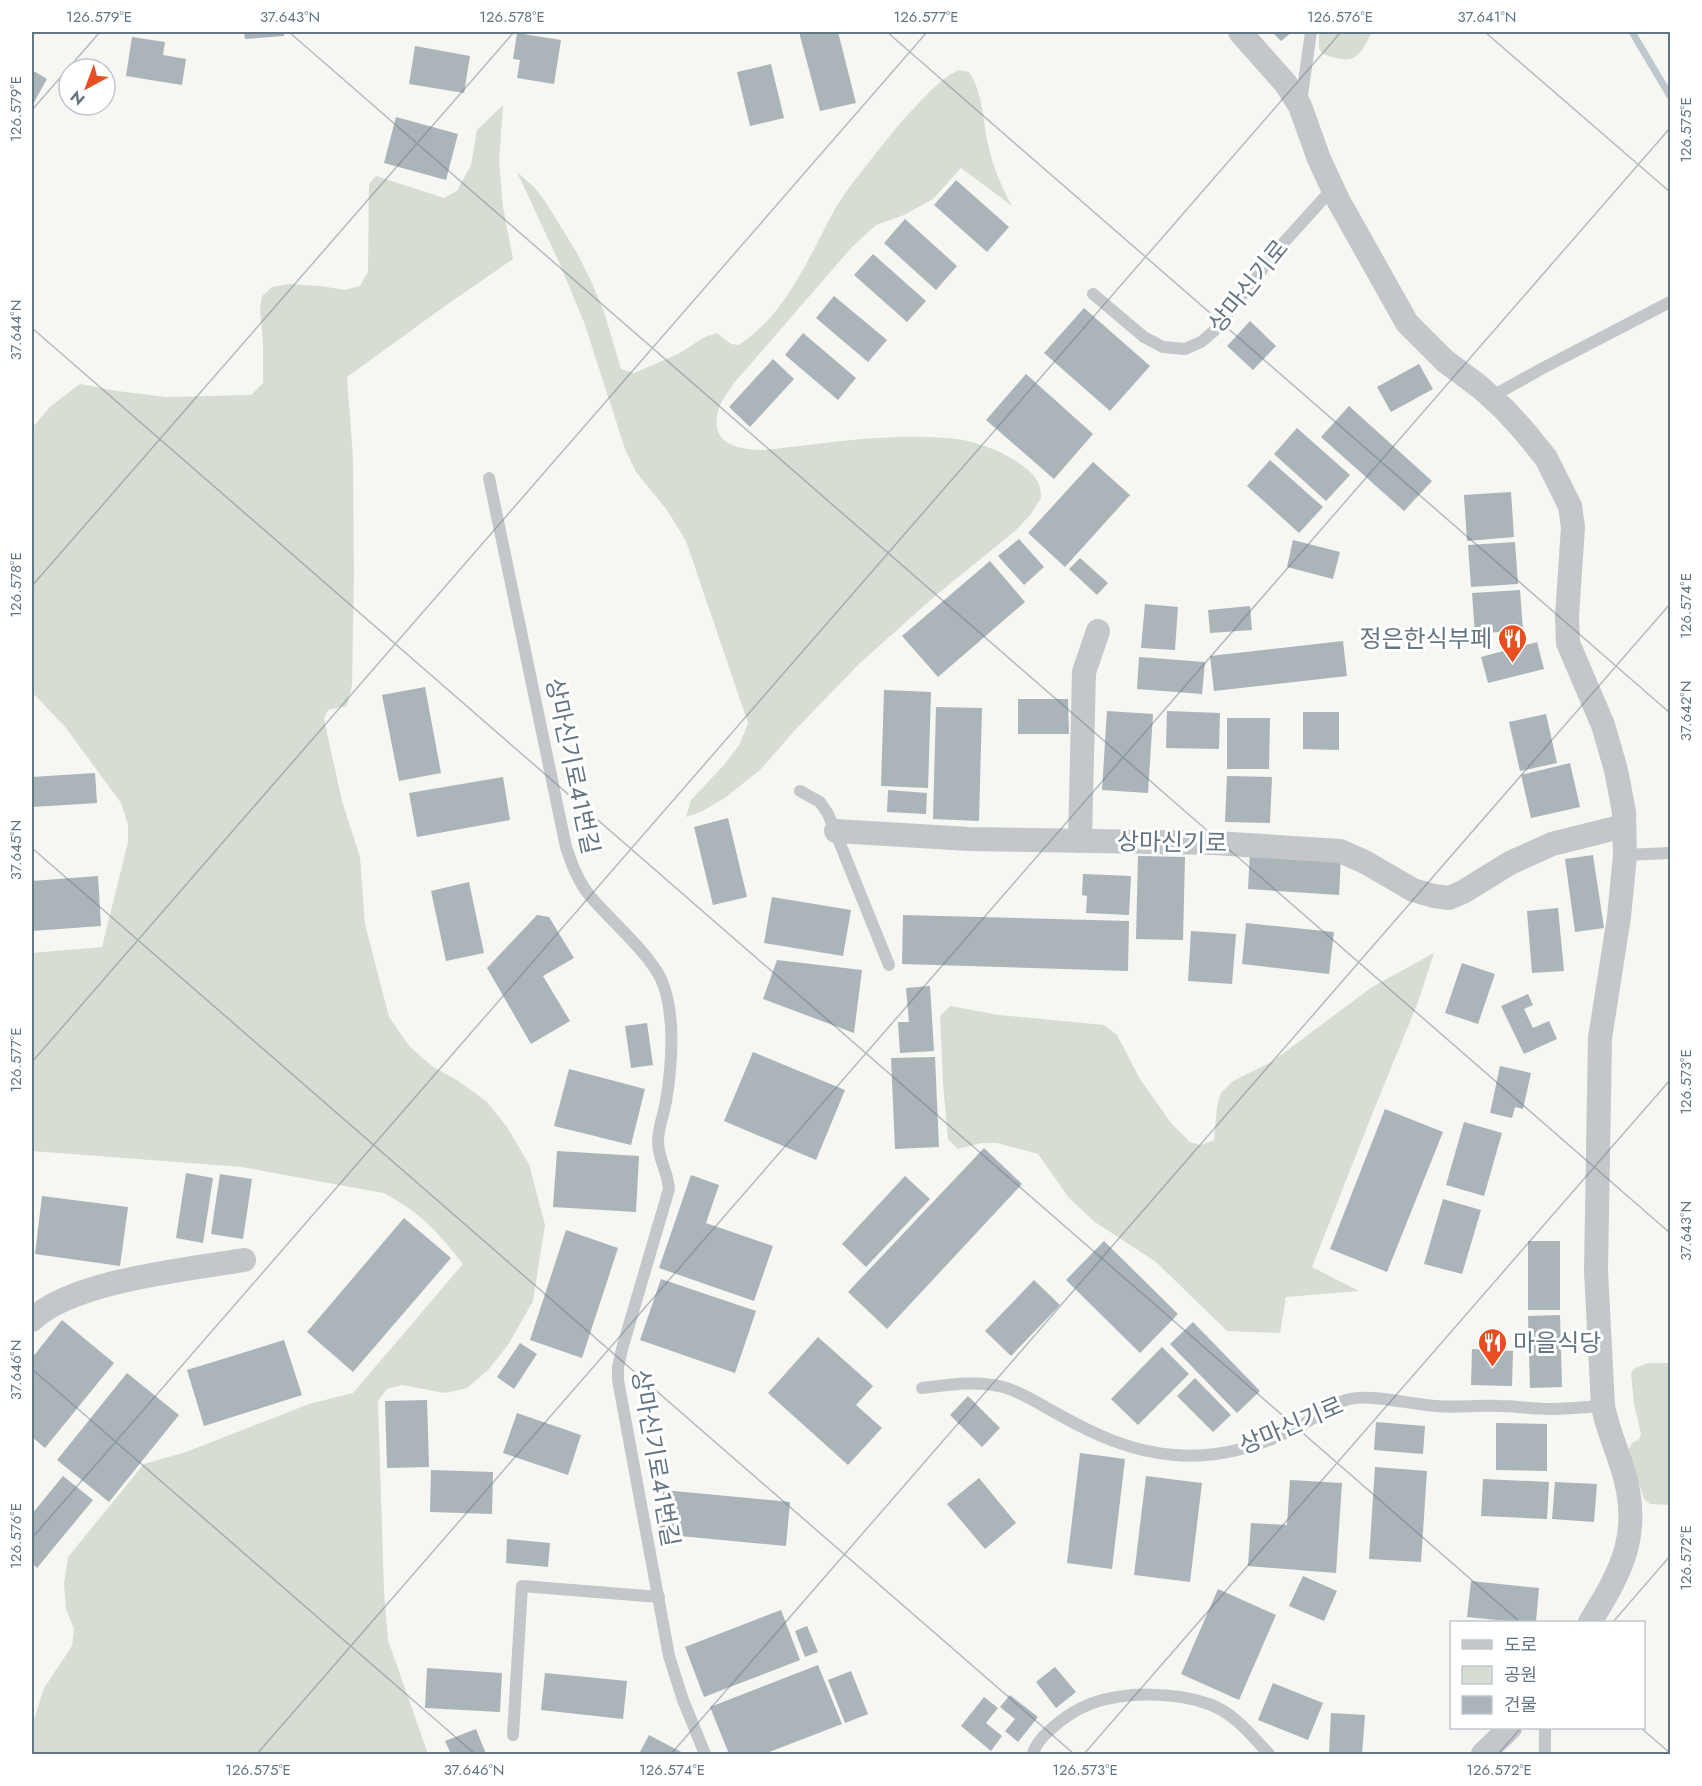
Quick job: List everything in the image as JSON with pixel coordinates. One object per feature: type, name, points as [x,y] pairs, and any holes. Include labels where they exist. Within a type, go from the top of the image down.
[{"type":"street","points":[[1240,32],[1286,84],[1300,106],[1332,188],[1407,323],[1445,361],[1491,397],[1525,432],[1546,458],[1570,506],[1573,527],[1567,616],[1568,643],[1603,725],[1616,770],[1624,812],[1625,855],[1620,917],[1600,1038],[1596,1271],[1603,1406],[1606,1425],[1623,1469],[1630,1496],[1632,1520],[1628,1545],[1620,1569],[1591,1621]]},
{"type":"street","points":[[1080,841],[1084,672],[1098,631]]},
{"type":"street","name":"상마신기로","points":[[836,831],[969,839],[1215,843],[1340,851],[1365,861],[1413,890],[1449,898],[1510,863],[1552,844],[1624,826]]},
{"type":"street","points":[[32,1320],[39,1312],[77,1294],[143,1277],[244,1260]]},
{"type":"street","points":[[1483,1755],[1509,1729]]},
{"type":"lane","points":[[1300,106],[1311,32]]},
{"type":"lane","name":"상마신기로","points":[[1093,294],[1144,337],[1163,347],[1185,349],[1201,342],[1214,331],[1297,226],[1332,188]]},
{"type":"lane","points":[[1491,397],[1671,302]]},
{"type":"lane","name":"상마신기로41번길","points":[[489,478],[566,847],[576,875],[589,895],[646,959],[660,979],[666,998],[672,1063],[658,1138],[659,1155],[669,1178],[669,1189],[628,1327],[618,1374],[621,1403],[669,1656],[683,1700],[705,1755]]},
{"type":"lane","points":[[800,791],[820,802],[828,814],[889,965]]},
{"type":"lane","points":[[1625,855],[1671,853]]},
{"type":"lane","name":"상마신기로","points":[[922,1388],[959,1383],[1004,1387],[1021,1393],[1109,1441],[1140,1450],[1174,1455],[1207,1455],[1233,1451],[1267,1441],[1348,1399],[1364,1398],[1438,1406],[1548,1409],[1603,1406]]},
{"type":"lane","points":[[513,1735],[522,1586],[659,1596]]},
{"type":"lane","points":[[1033,1755],[1034,1747],[1045,1734],[1061,1721],[1090,1704],[1129,1696],[1161,1694],[1208,1704],[1226,1712],[1269,1755]]},
{"type":"lane","points":[[1545,1729],[1545,1755]]},
{"type":"green space","points":[[1319,32],[1372,32],[1359,54],[1343,59],[1323,54],[1319,49]]},
{"type":"green space","points":[[959,70],[969,72],[977,87],[991,157],[1012,206],[961,168],[933,199],[904,215],[876,225],[852,247],[734,383],[719,408],[716,420],[717,430],[727,442],[755,450],[885,438],[933,437],[967,441],[991,448],[1025,467],[1039,484],[1041,498],[1031,514],[1015,531],[935,596],[859,664],[760,770],[726,797],[701,812],[686,817],[691,800],[740,744],[748,723],[686,541],[667,510],[636,472],[625,449],[584,322],[517,172],[534,187],[545,201],[577,253],[605,315],[621,369],[634,373],[678,354],[705,337],[717,333],[731,344],[739,345],[756,332],[783,301],[795,283],[835,209],[858,176],[931,90]]},
{"type":"green space","points":[[503,105],[499,160],[503,207],[513,259],[347,377],[353,458],[352,685],[347,706],[328,710],[324,719],[342,801],[360,857],[365,924],[389,1017],[410,1047],[433,1067],[457,1080],[486,1101],[507,1127],[529,1164],[545,1225],[533,1301],[508,1345],[488,1370],[467,1388],[445,1393],[402,1385],[387,1389],[378,1401],[384,1592],[388,1640],[428,1754],[32,1754],[32,1726],[44,1688],[72,1646],[74,1629],[66,1609],[64,1584],[68,1557],[144,1464],[186,1452],[309,1404],[353,1393],[463,1264],[418,1215],[383,1193],[242,1167],[32,1151],[32,953],[102,947],[128,842],[128,825],[121,803],[66,728],[32,692],[32,428],[51,406],[80,384],[166,397],[251,395],[263,383],[260,309],[262,296],[272,287],[288,284],[345,290],[360,286],[368,272],[369,184],[376,176],[444,198],[457,191],[471,165],[477,130]]},
{"type":"green space","points":[[1434,953],[1418,1002],[1312,1267],[1359,1291],[1286,1297],[1280,1333],[1227,1331],[1156,1262],[1095,1222],[1069,1198],[1038,1154],[997,1143],[981,1143],[958,1149],[948,1139],[940,1016],[950,1006],[999,1015],[1104,1025],[1117,1035],[1140,1079],[1171,1123],[1190,1142],[1201,1145],[1214,1140],[1217,1107],[1221,1093],[1233,1081],[1273,1061],[1372,987]]},
{"type":"green space","points":[[1648,1363],[1670,1363],[1670,1505],[1650,1504],[1644,1499],[1628,1451],[1641,1434],[1634,1404],[1631,1373],[1635,1368]]},
{"type":"building","points":[[244,32],[284,32],[284,36],[245,39]]},
{"type":"building","points":[[799,32],[838,32],[856,103],[820,111]]},
{"type":"building","points":[[1272,32],[1292,32],[1281,41]]},
{"type":"building","points":[[517,33],[561,40],[554,84],[517,78],[520,60],[513,59]]},
{"type":"building","points":[[132,37],[165,42],[163,55],[186,59],[182,85],[126,76]]},
{"type":"building","points":[[415,46],[470,56],[464,93],[409,84]]},
{"type":"building","points":[[771,64],[784,118],[750,126],[737,72]]},
{"type":"building","points":[[32,70],[47,79],[32,106]]},
{"type":"building","points":[[396,117],[458,134],[446,180],[384,163]]},
{"type":"building","points":[[956,180],[1009,227],[987,252],[934,205]]},
{"type":"building","points":[[905,219],[957,266],[936,290],[884,243]]},
{"type":"building","points":[[873,254],[926,301],[907,322],[854,275]]},
{"type":"building","points":[[834,296],[887,340],[868,362],[816,318]]},
{"type":"building","points":[[1084,308],[1150,366],[1110,411],[1044,353]]},
{"type":"building","points":[[1250,321],[1276,346],[1253,370],[1227,346]]},
{"type":"building","points":[[803,333],[856,378],[838,400],[785,355]]},
{"type":"building","points":[[773,359],[794,379],[750,427],[729,407]]},
{"type":"building","points":[[1419,364],[1433,389],[1391,412],[1377,387]]},
{"type":"building","points":[[1026,374],[1093,434],[1054,479],[986,420]]},
{"type":"building","points":[[1349,406],[1432,481],[1404,511],[1321,437]]},
{"type":"building","points":[[1297,428],[1350,475],[1326,501],[1274,454]]},
{"type":"building","points":[[1270,460],[1323,507],[1299,533],[1247,486]]},
{"type":"building","points":[[1093,462],[1130,495],[1065,567],[1028,533]]},
{"type":"building","points":[[1511,492],[1514,537],[1467,541],[1464,495]]},
{"type":"building","points":[[1019,539],[1044,567],[1024,585],[998,556]]},
{"type":"building","points":[[1293,540],[1340,552],[1333,579],[1287,567]]},
{"type":"building","points":[[1515,542],[1518,584],[1471,587],[1468,545]]},
{"type":"building","points":[[1080,558],[1108,583],[1097,595],[1069,569]]},
{"type":"building","points":[[990,561],[1025,602],[938,677],[902,636]]},
{"type":"building","points":[[1520,590],[1523,630],[1475,634],[1472,593]]},
{"type":"building","points":[[1145,604],[1178,607],[1175,650],[1141,648]]},
{"type":"building","points":[[1250,606],[1252,630],[1210,633],[1208,610]]},
{"type":"building","points":[[1343,641],[1347,676],[1214,691],[1210,656]]},
{"type":"building","name":"정은한식부페","points":[[1537,642],[1544,669],[1488,683],[1481,657]]},
{"type":"building","points":[[1139,657],[1205,662],[1202,694],[1137,689]]},
{"type":"building","points":[[425,687],[441,773],[399,781],[382,695]]},
{"type":"building","points":[[884,690],[931,692],[928,788],[881,786]]},
{"type":"building","points":[[1018,699],[1068,699],[1069,734],[1018,734]]},
{"type":"building","points":[[936,707],[982,708],[979,821],[933,819]]},
{"type":"building","points":[[1107,711],[1153,714],[1148,793],[1102,790]]},
{"type":"building","points":[[1167,711],[1220,713],[1219,749],[1166,748]]},
{"type":"building","points":[[1303,712],[1339,712],[1339,750],[1303,749]]},
{"type":"building","points":[[1546,714],[1557,763],[1520,771],[1509,722]]},
{"type":"building","points":[[1227,718],[1270,718],[1269,769],[1227,769]]},
{"type":"building","points":[[1570,763],[1580,807],[1531,818],[1521,775]]},
{"type":"building","points":[[95,773],[97,803],[32,807],[32,777]]},
{"type":"building","points":[[1227,776],[1272,777],[1270,823],[1225,822]]},
{"type":"building","points":[[503,777],[510,820],[417,837],[409,793]]},
{"type":"building","points":[[888,790],[927,793],[926,814],[887,812]]},
{"type":"building","points":[[728,818],[747,897],[713,905],[694,827]]},
{"type":"building","points":[[1250,851],[1341,857],[1339,895],[1248,889]]},
{"type":"building","points":[[1593,855],[1604,928],[1575,932],[1565,859]]},
{"type":"building","points":[[1138,856],[1185,857],[1183,940],[1136,939]]},
{"type":"building","points":[[1083,874],[1131,876],[1129,915],[1086,913],[1087,896],[1082,895]]},
{"type":"building","points":[[98,876],[101,926],[32,931],[32,881]]},
{"type":"building","points":[[469,882],[484,953],[446,961],[431,891]]},
{"type":"building","points":[[772,897],[851,910],[843,956],[764,943]]},
{"type":"building","points":[[1558,908],[1564,971],[1532,973],[1527,911]]},
{"type":"building","points":[[537,915],[549,917],[574,958],[543,976],[570,1021],[531,1044],[487,968]]},
{"type":"building","points":[[903,915],[1129,921],[1128,971],[902,964]]},
{"type":"building","points":[[1246,923],[1334,932],[1329,974],[1242,964]]},
{"type":"building","points":[[1191,931],[1236,934],[1232,984],[1188,981]]},
{"type":"building","points":[[777,960],[862,970],[854,1033],[763,999]]},
{"type":"building","points":[[1462,963],[1495,974],[1478,1024],[1445,1013]]},
{"type":"building","points":[[930,986],[934,1051],[900,1053],[898,1022],[909,1022],[906,988]]},
{"type":"building","points":[[1528,994],[1533,1005],[1524,1009],[1533,1028],[1549,1021],[1557,1039],[1524,1054],[1501,1006]]},
{"type":"building","points":[[647,1023],[653,1065],[631,1068],[625,1026]]},
{"type":"building","points":[[753,1052],[845,1090],[816,1160],[724,1121]]},
{"type":"building","points":[[935,1057],[939,1147],[895,1149],[891,1058]]},
{"type":"building","points":[[1500,1066],[1531,1073],[1523,1109],[1515,1107],[1512,1118],[1490,1113]]},
{"type":"building","points":[[569,1069],[645,1089],[631,1145],[554,1126]]},
{"type":"building","points":[[1385,1109],[1443,1132],[1387,1272],[1330,1249]]},
{"type":"building","points":[[1464,1122],[1502,1133],[1484,1196],[1446,1185]]},
{"type":"building","points":[[984,1148],[1022,1184],[887,1329],[848,1292]]},
{"type":"building","points":[[557,1151],[639,1156],[636,1212],[553,1207]]},
{"type":"building","points":[[186,1173],[213,1178],[203,1243],[176,1238]]},
{"type":"building","points":[[220,1174],[252,1179],[243,1239],[211,1234]]},
{"type":"building","points":[[691,1175],[719,1185],[706,1223],[773,1246],[754,1301],[659,1268]]},
{"type":"building","points":[[905,1176],[930,1199],[866,1267],[842,1244]]},
{"type":"building","points":[[42,1196],[128,1207],[120,1266],[35,1254]]},
{"type":"building","points":[[1443,1199],[1481,1210],[1462,1274],[1424,1264]]},
{"type":"building","points":[[404,1218],[451,1258],[353,1372],[307,1332]]},
{"type":"building","points":[[566,1230],[618,1248],[582,1358],[530,1340]]},
{"type":"building","points":[[1104,1241],[1178,1314],[1140,1353],[1066,1280]]},
{"type":"building","points":[[1528,1241],[1560,1241],[1560,1310],[1528,1310]]},
{"type":"building","points":[[661,1279],[756,1311],[735,1373],[640,1340]]},
{"type":"building","points":[[1034,1280],[1060,1305],[1011,1356],[985,1331]]},
{"type":"building","points":[[1560,1315],[1562,1387],[1530,1388],[1528,1316]]},
{"type":"building","points":[[62,1320],[114,1363],[45,1448],[32,1437],[32,1358]]},
{"type":"building","points":[[1193,1322],[1260,1391],[1237,1413],[1170,1344]]},
{"type":"building","points":[[818,1337],[873,1386],[856,1405],[882,1428],[848,1465],[768,1393]]},
{"type":"building","points":[[284,1340],[302,1395],[204,1426],[187,1370]]},
{"type":"building","points":[[520,1343],[537,1354],[514,1389],[497,1377]]},
{"type":"building","points":[[1162,1347],[1189,1374],[1138,1425],[1111,1399]]},
{"type":"building","name":"마을식당","points":[[1472,1349],[1513,1351],[1512,1386],[1471,1385]]},
{"type":"building","points":[[127,1373],[179,1415],[109,1502],[57,1460]]},
{"type":"building","points":[[1195,1378],[1231,1415],[1213,1432],[1177,1396]]},
{"type":"building","points":[[968,1396],[1000,1428],[982,1447],[950,1415]]},
{"type":"building","points":[[427,1400],[429,1467],[387,1468],[385,1401]]},
{"type":"building","points":[[517,1413],[581,1435],[568,1475],[503,1453]]},
{"type":"building","points":[[1376,1422],[1425,1426],[1423,1454],[1374,1450]]},
{"type":"building","points":[[1496,1423],[1547,1424],[1547,1471],[1496,1470]]},
{"type":"building","points":[[1080,1453],[1125,1459],[1112,1569],[1067,1563]]},
{"type":"building","points":[[1375,1467],[1427,1471],[1421,1562],[1369,1559]]},
{"type":"building","points":[[431,1470],[493,1472],[492,1514],[430,1512]]},
{"type":"building","points":[[63,1476],[93,1500],[37,1568],[32,1563],[32,1514]]},
{"type":"building","points":[[1146,1476],[1202,1483],[1190,1582],[1134,1575]]},
{"type":"building","points":[[979,1478],[1016,1523],[985,1549],[947,1504]]},
{"type":"building","points":[[1483,1479],[1549,1482],[1547,1519],[1481,1516]]},
{"type":"building","points":[[1290,1480],[1342,1483],[1336,1573],[1248,1566],[1251,1523],[1287,1525]]},
{"type":"building","points":[[1555,1482],[1597,1484],[1594,1522],[1552,1519]]},
{"type":"building","points":[[663,1490],[790,1502],[786,1546],[659,1534]]},
{"type":"building","points":[[507,1539],[550,1543],[548,1567],[506,1563]]},
{"type":"building","points":[[1303,1576],[1337,1591],[1324,1621],[1289,1606]]},
{"type":"building","points":[[1471,1581],[1539,1588],[1536,1621],[1467,1617]]},
{"type":"building","points":[[1218,1589],[1276,1615],[1239,1700],[1181,1674]]},
{"type":"building","points":[[781,1610],[800,1660],[704,1697],[685,1647]]},
{"type":"building","points":[[807,1626],[818,1652],[805,1657],[795,1631]]},
{"type":"building","points":[[818,1665],[842,1724],[764,1754],[729,1754],[710,1707]]},
{"type":"building","points":[[1055,1667],[1076,1692],[1056,1708],[1036,1682]]},
{"type":"building","points":[[427,1668],[502,1673],[500,1712],[425,1708]]},
{"type":"building","points":[[851,1671],[868,1714],[845,1723],[828,1680]]},
{"type":"building","points":[[545,1673],[627,1681],[623,1719],[541,1710]]},
{"type":"building","points":[[1273,1683],[1323,1703],[1308,1740],[1258,1720]]},
{"type":"building","points":[[1010,1695],[1038,1717],[1018,1742],[1005,1731],[1015,1719],[1000,1707]]},
{"type":"building","points":[[984,1697],[998,1708],[986,1723],[1002,1736],[991,1751],[961,1726]]},
{"type":"building","points":[[1331,1713],[1365,1715],[1362,1754],[1329,1754]]},
{"type":"building","points":[[476,1729],[486,1754],[451,1754],[445,1741]]},
{"type":"building","points":[[649,1735],[685,1754],[639,1754]]},
{"type":"waterway","points":[[1632,32],[1670,96]]},
{"type":"place","name":"정은한식부페","points":[[1513,664]]},
{"type":"place","name":"마을식당","points":[[1492,1368]]}]
